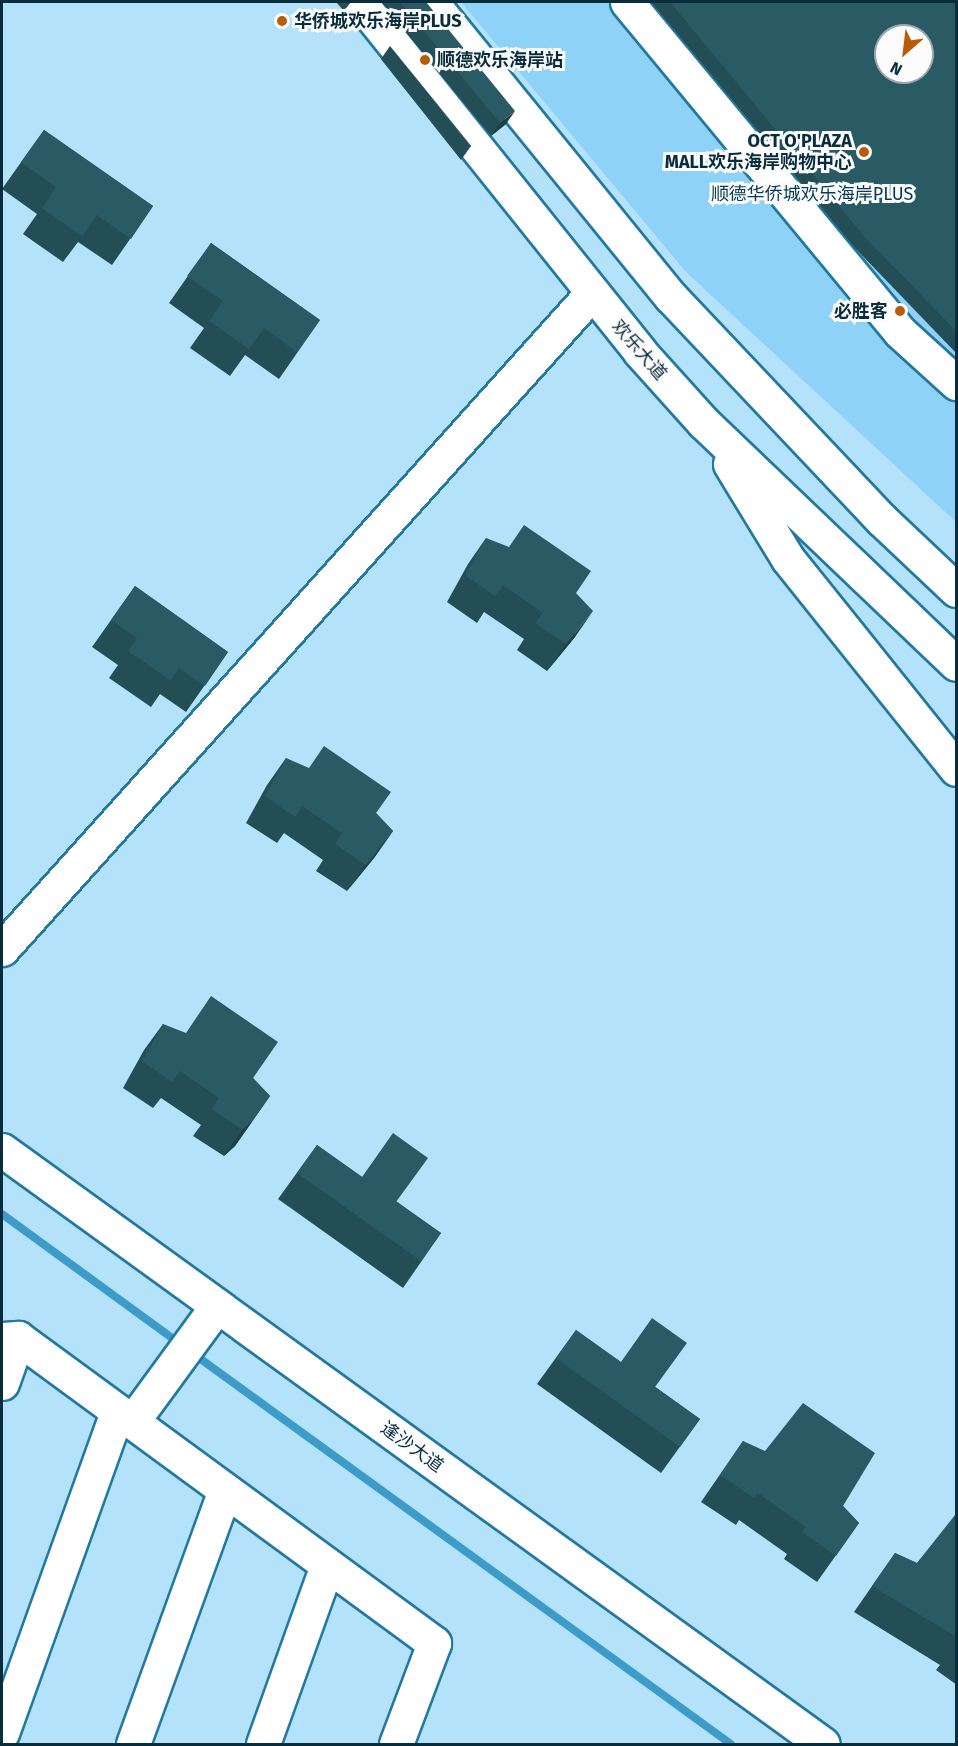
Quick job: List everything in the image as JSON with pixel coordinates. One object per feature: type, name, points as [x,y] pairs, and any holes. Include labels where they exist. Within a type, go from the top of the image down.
[{"type":"street","name":"欢乐大道","points":[[360,2],[592,293],[703,422],[957,664]]},
{"type":"street","points":[[430,2],[671,297],[882,520],[957,590]]},
{"type":"street","points":[[627,2],[900,332],[957,383]]},
{"type":"street","points":[[2,949],[592,293]]},
{"type":"street","points":[[703,422],[788,559],[957,769]]},
{"type":"street","name":"逢沙大道","points":[[2,1150],[211,1315],[822,1744]]},
{"type":"street","points":[[2,1733],[125,1417],[159,1386],[211,1315]]},
{"type":"street","points":[[2,1383],[10,1339],[125,1417],[434,1642],[396,1744]]},
{"type":"street","points":[[133,1744],[225,1490]]},
{"type":"street","points":[[263,1744],[327,1565]]},
{"type":"green space","name":"顺德华侨城欢乐海岸PLUS","points":[[461,2],[956,2],[956,522],[686,272]]},
{"type":"building","points":[[400,2],[426,2],[515,111],[500,123]]},
{"type":"building","name":"OCT O'PLAZA MALL欢乐海岸购物中心","points":[[670,2],[957,2],[957,332],[863,235]]},
{"type":"building","points":[[390,46],[471,146],[470,147]]},
{"type":"building","points":[[44,130],[153,206],[131,239],[97,215],[82,236],[42,208],[56,187],[21,162]]},
{"type":"building","points":[[211,243],[320,320],[297,352],[264,328],[249,349],[209,321],[223,301],[187,276]]},
{"type":"building","points":[[524,525],[591,571],[576,593],[593,611],[566,644],[535,623],[543,613],[503,585],[495,596],[465,575],[486,538],[509,547]]},
{"type":"building","points":[[135,586],[228,652],[205,686],[179,668],[170,680],[128,651],[137,638],[111,620]]},
{"type":"building","points":[[324,746],[391,792],[376,813],[393,831],[366,865],[335,844],[342,833],[302,806],[295,817],[265,796],[286,758],[309,768]]},
{"type":"building","points":[[211,996],[278,1042],[253,1078],[270,1096],[254,1119],[242,1130],[212,1109],[219,1098],[180,1071],[172,1082],[142,1061],[163,1024],[186,1033]]},
{"type":"building","points":[[393,1133],[428,1158],[396,1202],[441,1233],[421,1261],[297,1173],[317,1145],[362,1177]]},
{"type":"building","points":[[652,1318],[687,1343],[655,1387],[700,1419],[680,1447],[556,1358],[576,1330],[621,1362]]},
{"type":"building","points":[[803,1403],[875,1453],[843,1506],[859,1523],[836,1556],[802,1532],[806,1527],[758,1493],[754,1498],[720,1475],[743,1441],[765,1451]]},
{"type":"building","points":[[955,1515],[957,1516],[957,1637],[872,1586],[895,1553],[917,1563]]},
{"type":"waterway","points":[[2,1214],[179,1343]]},
{"type":"waterway","points":[[191,1352],[731,1744]]},
{"type":"place","name":"华侨城欢乐海岸PLUS","points":[[282,21]]},
{"type":"place","name":"顺德欢乐海岸站","points":[[425,60]]},
{"type":"place","name":"OCT O'PLAZA MALL欢乐海岸购物中心","points":[[864,152]]},
{"type":"place","name":"必胜客","points":[[900,311]]}]
